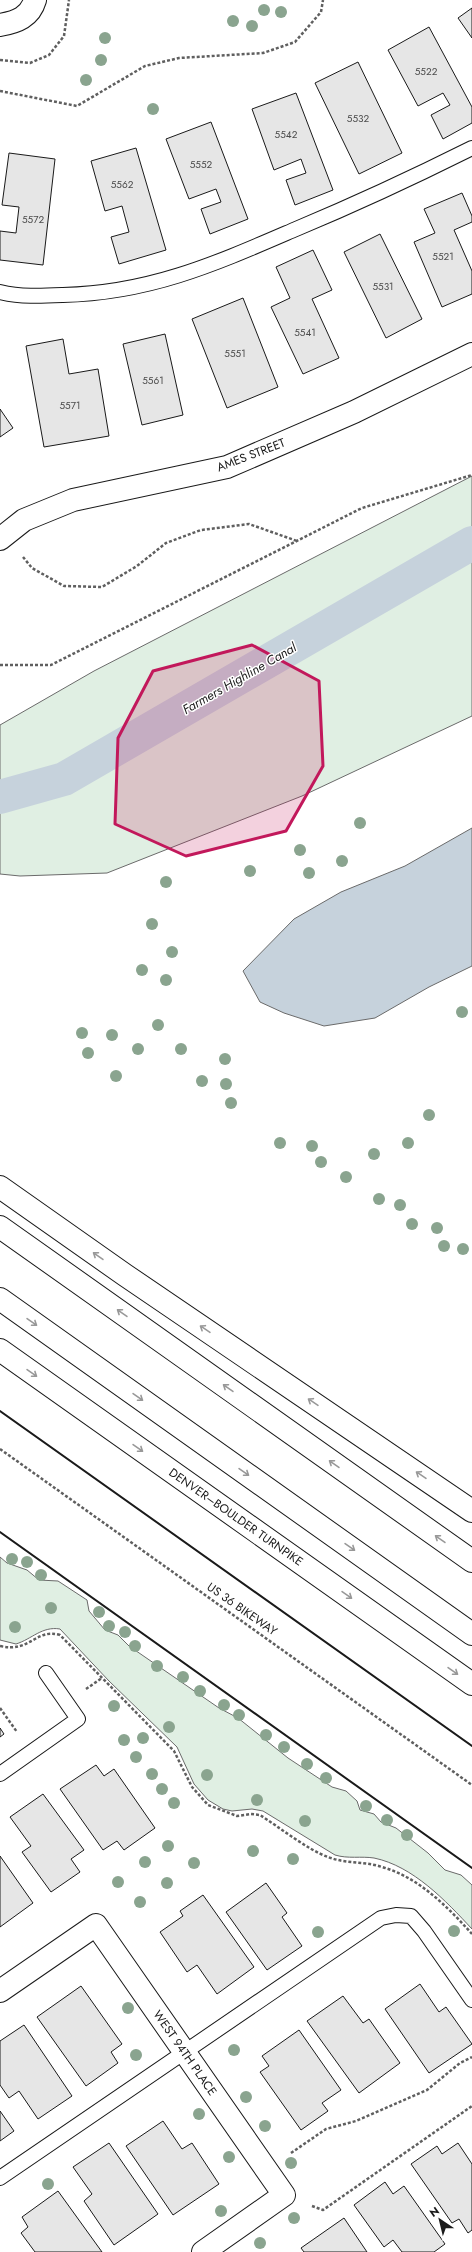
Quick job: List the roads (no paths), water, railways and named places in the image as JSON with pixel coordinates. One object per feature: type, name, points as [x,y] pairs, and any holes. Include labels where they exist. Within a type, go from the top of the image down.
[{"type":"main road","points":[[0,25],[23,18],[32,9],[35,0]]},
{"type":"main road","name":"AMES STREET","points":[[1,538],[24,520],[74,500],[226,467],[354,412],[472,354]]},
{"type":"main road","points":[[0,1187],[125,1274],[472,1510]]},
{"type":"main road","points":[[0,1227],[472,1561]]},
{"type":"main road","points":[[0,1299],[472,1634]]},
{"type":"main road","name":"DENVER–BOULDER TURNPIKE","points":[[0,1350],[472,1684]]},
{"type":"main road","name":"WEST 94TH PLACE","points":[[0,1991],[96,1925],[284,2195],[203,2252]]},
{"type":"lane","points":[[0,292],[20,297],[92,295],[151,284],[194,271],[388,190],[472,148]]},
{"type":"lane","points":[[0,1774],[78,1719],[46,1673]]},
{"type":"lane","points":[[0,2178],[381,1918],[396,1915],[411,1916],[424,1931],[472,2000]]},
{"type":"waterway","name":"Farmers Highline Canal","points":[[0,797],[64,779],[472,543]]}]
